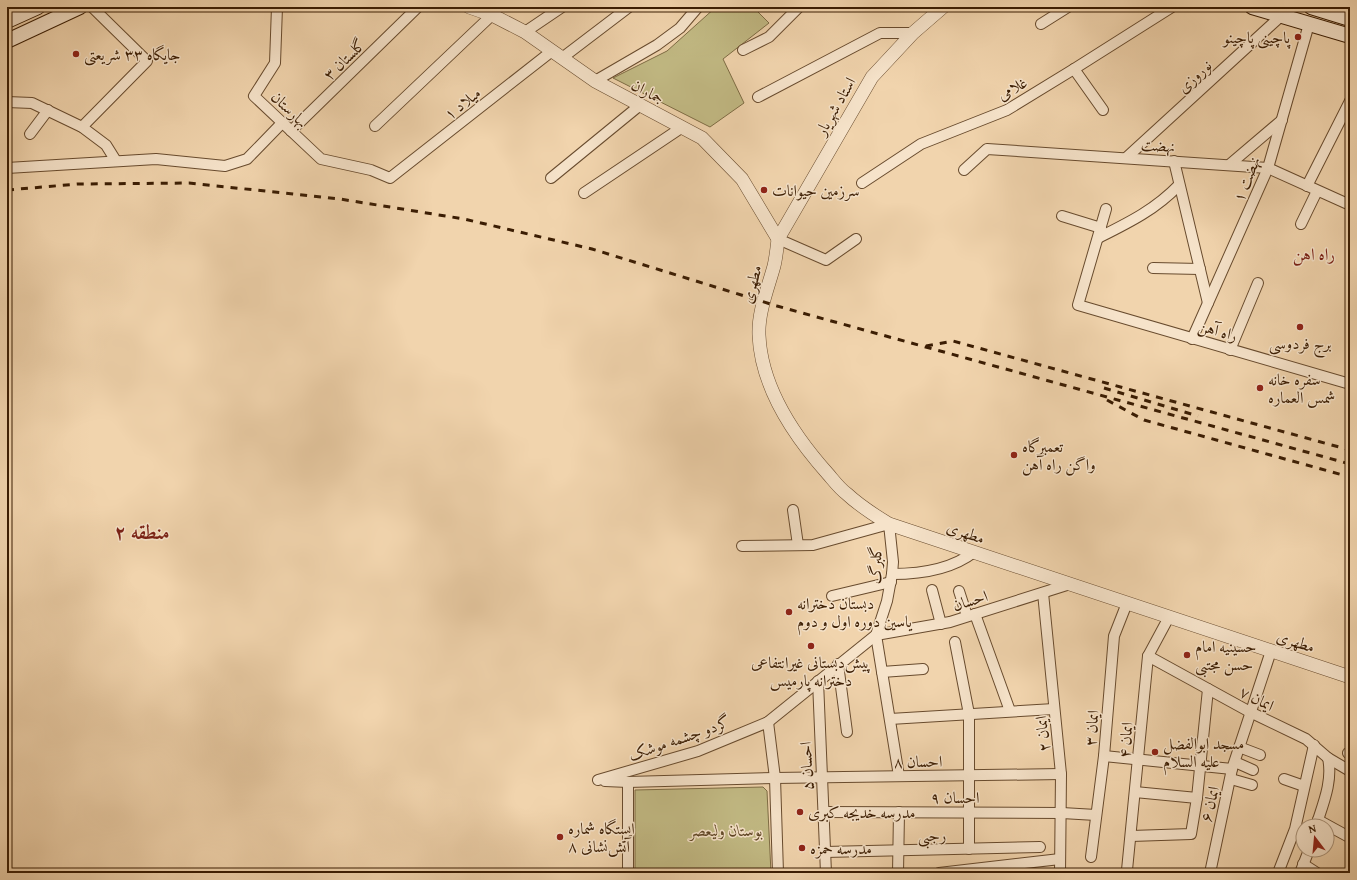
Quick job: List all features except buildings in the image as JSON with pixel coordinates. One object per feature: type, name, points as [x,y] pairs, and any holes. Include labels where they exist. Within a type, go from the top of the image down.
[{"type":"main road","points":[[7,21],[38,7]]},
{"type":"main road","points":[[7,41],[80,7]]},
{"type":"main road","points":[[1252,7],[1350,36]]},
{"type":"main road","points":[[1311,7],[1350,19]]},
{"type":"street","points":[[82,127],[147,60],[92,7]]},
{"type":"street","name":"بهارستان","points":[[277,7],[275,63],[254,96],[321,159],[371,170],[390,178]]},
{"type":"street","name":"گلستان ۳","points":[[291,132],[418,7]]},
{"type":"street","name":"جماران","points":[[469,7],[497,11],[595,81],[639,106],[702,138],[742,179],[778,239]]},
{"type":"street","points":[[525,32],[562,7]]},
{"type":"street","name":"میلاد ۱","points":[[390,178],[557,55],[629,7]]},
{"type":"street","points":[[595,81],[656,45],[680,28],[698,7]]},
{"type":"street","points":[[743,50],[769,36],[799,7]]},
{"type":"street","name":"استاد شهریار","points":[[778,239],[872,78],[913,33],[943,7]]},
{"type":"street","points":[[1041,24],[1068,7]]},
{"type":"street","name":"غلامی","points":[[862,183],[921,144],[1007,110],[1172,7]]},
{"type":"street","points":[[375,126],[497,11]]},
{"type":"street","name":"نوروزی","points":[[1126,158],[1281,16]]},
{"type":"street","name":"نهضت ۱","points":[[1192,338],[1268,168],[1309,24]]},
{"type":"street","points":[[758,97],[880,33],[913,33]]},
{"type":"street","points":[[1074,69],[1103,110]]},
{"type":"street","points":[[1307,186],[1350,101]]},
{"type":"street","points":[[7,102],[32,103],[82,127],[106,145],[116,161]]},
{"type":"street","points":[[552,178],[639,106]]},
{"type":"street","points":[[30,134],[48,110]]},
{"type":"street","points":[[1229,165],[1282,120]]},
{"type":"street","points":[[7,168],[156,159],[225,166],[247,159],[282,123]]},
{"type":"street","points":[[584,193],[682,128]]},
{"type":"street","name":"نهضت","points":[[964,170],[988,149],[1268,168],[1350,205]]},
{"type":"street","points":[[1174,161],[1208,303]]},
{"type":"street","points":[[1062,216],[1099,233],[1138,218],[1165,199],[1179,185]]},
{"type":"street","points":[[1301,224],[1317,191]]},
{"type":"street","points":[[1099,233],[1106,208]]},
{"type":"street","name":"راه آهن","points":[[1099,233],[1078,305],[1350,384]]},
{"type":"street","points":[[778,239],[826,260],[856,239]]},
{"type":"street","name":"مطهری","points":[[778,239],[774,264],[760,316],[759,334],[764,370],[775,396],[791,426],[815,459],[846,494],[868,511],[889,524],[1350,677]]},
{"type":"street","points":[[1153,268],[1200,269]]},
{"type":"street","points":[[1230,350],[1258,283]]},
{"type":"street","points":[[793,510],[798,545]]},
{"type":"street","points":[[742,546],[813,545],[889,524]]},
{"type":"street","name":"گلبرگ","points":[[876,635],[887,601],[894,562],[889,524]]},
{"type":"street","points":[[832,596],[892,578],[932,570],[963,560],[974,552]]},
{"type":"street","name":"احسان","points":[[876,635],[940,624],[1070,584]]},
{"type":"street","points":[[932,590],[940,624]]},
{"type":"street","points":[[958,591],[971,615],[1010,711]]},
{"type":"street","name":"ایمان ۲","points":[[1043,593],[1061,774],[1062,813],[1060,873]]},
{"type":"street","name":"ایمان ۳","points":[[1091,857],[1104,756],[1114,636],[1127,603]]},
{"type":"street","name":"ایمان ۴","points":[[1127,870],[1148,656],[1169,617]]},
{"type":"street","points":[[778,873],[775,778],[768,722],[838,664],[876,635],[898,776]]},
{"type":"street","points":[[955,642],[969,714],[969,849]]},
{"type":"street","name":"ایمان ۶","points":[[1212,872],[1239,747],[1272,651]]},
{"type":"street","name":"ایمان ۷","points":[[1148,656],[1314,745],[1328,758],[1350,771]]},
{"type":"street","points":[[838,664],[848,732]]},
{"type":"street","points":[[882,672],[923,669]]},
{"type":"street","name":"احسان ۵","points":[[818,681],[826,873]]},
{"type":"street","points":[[1131,836],[1191,834],[1201,766],[1208,689]]},
{"type":"street","points":[[890,719],[1054,709]]},
{"type":"street","name":"گردو چشمه موشک","points":[[598,780],[698,751],[768,722]]},
{"type":"street","points":[[1278,873],[1295,829],[1314,745]]},
{"type":"street","points":[[1239,747],[1260,755]]},
{"type":"street","points":[[1104,756],[1233,770],[1253,770]]},
{"type":"street","points":[[1318,818],[1331,770],[1328,758]]},
{"type":"street","points":[[1233,770],[1252,785]]},
{"type":"street","name":"احسان ۸","points":[[598,780],[628,782],[822,777],[1061,774]]},
{"type":"street","points":[[1284,779],[1304,786]]},
{"type":"street","points":[[628,782],[628,873]]},
{"type":"street","points":[[1135,792],[1197,798]]},
{"type":"street","name":"احسان ۹","points":[[824,812],[1062,813],[1096,815]]},
{"type":"street","points":[[898,812],[898,873]]},
{"type":"street","points":[[1335,831],[1349,837]]},
{"type":"street","name":"رجبی","points":[[826,852],[1040,847]]},
{"type":"street","points":[[1306,858],[1301,869],[1317,873]]},
{"type":"street","points":[[946,873],[1020,869],[1060,860]]},
{"type":"green space","points":[[716,7],[753,7],[769,23],[723,59],[744,103],[710,127],[613,78],[667,51]]},
{"type":"green space","name":"بوستان ولیعصر","points":[[763,787],[767,791],[771,873],[635,873],[635,790]]},
{"type":"railway","points":[[7,190],[78,184],[189,183],[340,199],[464,219],[592,249],[777,306],[1350,464]]},
{"type":"railway","points":[[926,346],[953,341],[1350,450]]},
{"type":"railway","points":[[1104,388],[1198,416]]},
{"type":"railway","points":[[1107,400],[1144,420],[1350,477]]},
{"type":"place","name":"پاچینی پاچینو","points":[[1298,37]]},
{"type":"place","name":"جایگاه ۳۳ شریعتی","points":[[76,54]]},
{"type":"place","name":"سرزمین حیوانات","points":[[764,190]]},
{"type":"place","name":"برج فردوسی","points":[[1300,327]]},
{"type":"place","name":"سفره خانه شمس العماره","points":[[1260,388]]},
{"type":"place","name":"تعمیرگاه واگن راه آهن","points":[[1014,455]]},
{"type":"place","name":"دبستان دخترانه یاسین دوره اول و دوم","points":[[789,612]]},
{"type":"place","name":"پیش‌دبستانی غیرانتفاعی دخترانه پارمیس","points":[[811,646]]},
{"type":"place","name":"حسینیه امام حسن مجتبی","points":[[1187,655]]},
{"type":"place","name":"مسجد ابوالفضل علیه السلام","points":[[1155,752]]},
{"type":"place","name":"مدرسه خدیجه کبری","points":[[800,812]]},
{"type":"place","name":"ایستگاه شماره ۸ آتش‌نشانی","points":[[560,837]]},
{"type":"place","name":"مدرسه حمزه","points":[[802,848]]},
{"type":"district","name":"راه اهن","points":[[1314,254]]},
{"type":"district","name":"منطقه ۲","points":[[142,532]]}]
